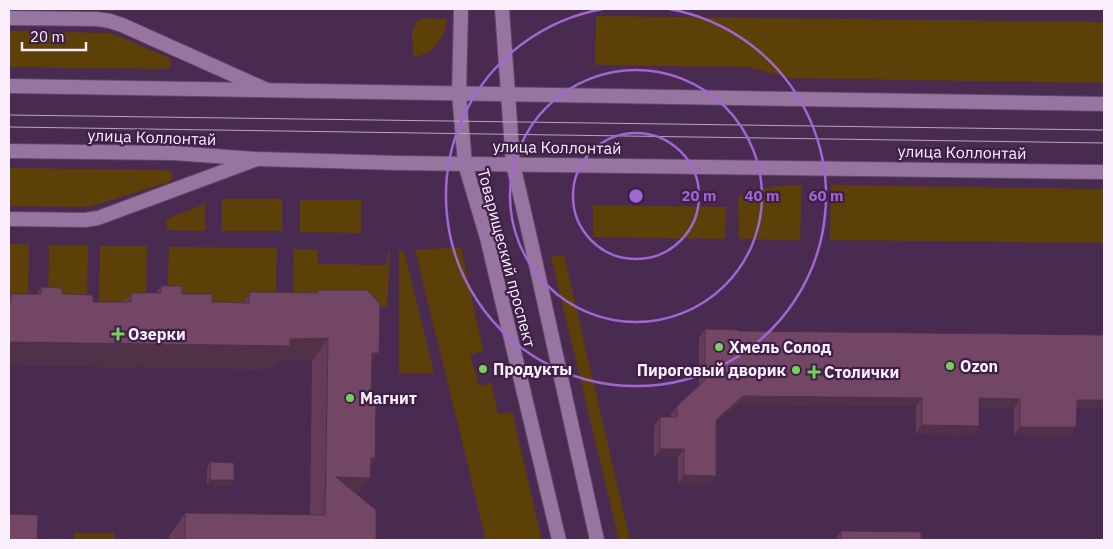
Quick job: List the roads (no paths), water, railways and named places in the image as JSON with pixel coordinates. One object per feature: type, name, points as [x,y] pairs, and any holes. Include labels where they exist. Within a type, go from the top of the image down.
[{"type":"main road","name":"Товарищеский проспект","points":[[460,9],[459,94],[465,164],[487,238],[559,540]]},
{"type":"main road","name":"Товарищеский проспект","points":[[502,9],[513,164],[597,540]]},
{"type":"main road","points":[[9,18],[97,19],[110,21],[267,90]]},
{"type":"main road","points":[[9,86],[1104,104]]},
{"type":"main road","name":"улица Коллонтай","points":[[9,150],[174,153],[257,159],[465,164],[1104,172]]},
{"type":"main road","points":[[9,219],[85,220],[98,218],[257,159]]},
{"type":"tram line","points":[[9,115],[1104,130]]},
{"type":"tram line","points":[[9,127],[1104,143]]},
{"type":"place","name":"Озерки","points":[[118,334]]},
{"type":"place","name":"Хмель Солод","points":[[719,347]]},
{"type":"place","name":"Ozon","points":[[950,366]]},
{"type":"place","name":"Продукты","points":[[483,369]]},
{"type":"place","name":"Пироговый дворик","points":[[796,370]]},
{"type":"place","name":"Столички","points":[[814,372]]},
{"type":"place","name":"Магнит","points":[[350,398]]}]
